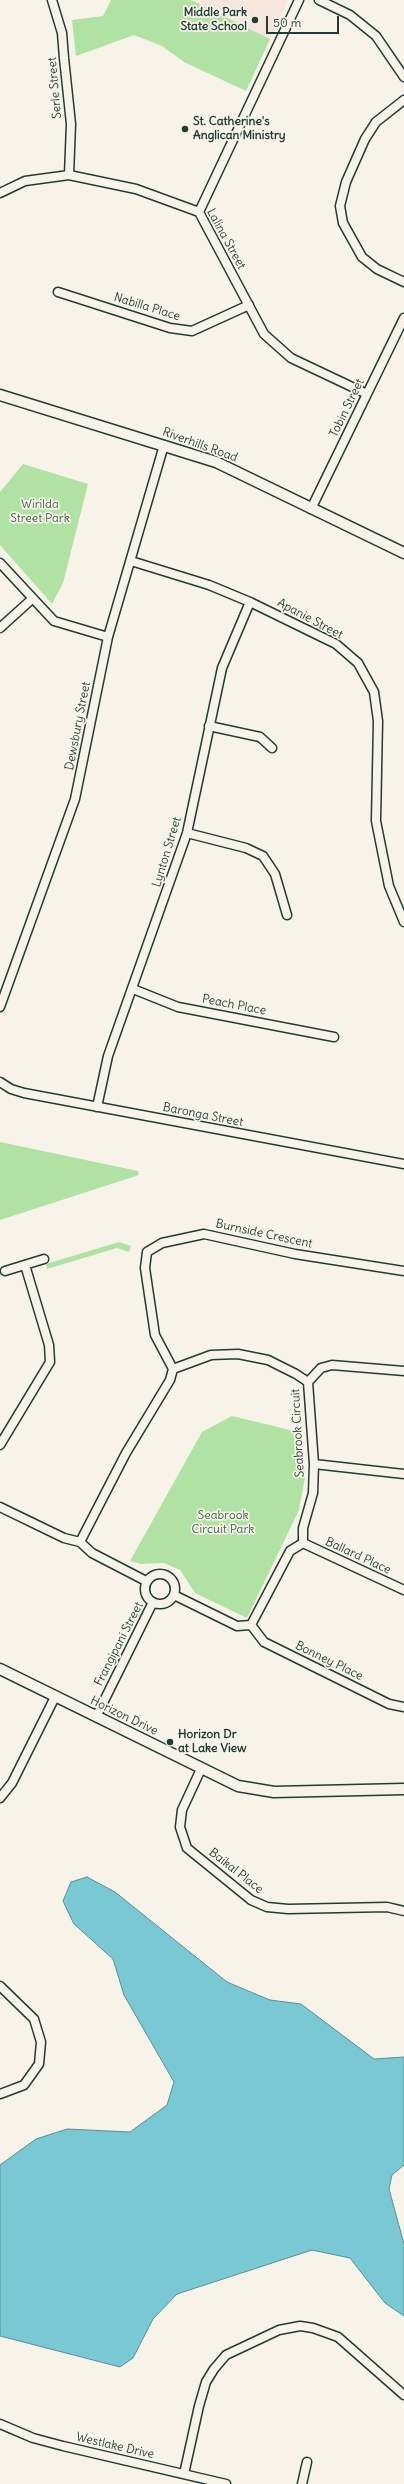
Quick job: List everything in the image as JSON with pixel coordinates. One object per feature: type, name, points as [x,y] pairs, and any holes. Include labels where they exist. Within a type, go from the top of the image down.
[{"type":"street","name":"Serle Street","points":[[52,0],[56,11],[63,46],[71,124],[69,175]]},
{"type":"street","points":[[199,212],[299,0]]},
{"type":"street","points":[[319,0],[350,15],[376,36],[404,77]]},
{"type":"street","points":[[404,100],[376,122],[365,139],[346,182],[340,206],[343,223],[362,257],[377,269],[404,282]]},
{"type":"street","name":"Lalina Street","points":[[0,193],[25,181],[69,175],[136,189],[199,212],[264,334],[291,358],[367,394]]},
{"type":"street","name":"Nabilla Place","points":[[58,292],[170,328],[192,331],[218,321],[249,305]]},
{"type":"street","name":"Tobin Street","points":[[312,509],[404,318]]},
{"type":"street","name":"Riverhills Road","points":[[0,395],[216,462],[404,553]]},
{"type":"street","name":"Dewsbury Street","points":[[0,1007],[75,799],[108,637],[164,445]]},
{"type":"street","name":"Apanie Street","points":[[131,561],[208,585],[250,602],[336,644],[358,663],[374,692],[378,721],[376,821],[389,886],[404,922]]},
{"type":"street","points":[[0,563],[54,621],[108,637]]},
{"type":"street","points":[[0,628],[32,599]]},
{"type":"street","name":"Lynton Street","points":[[97,1107],[108,1056],[187,833],[222,668],[250,602]]},
{"type":"street","points":[[209,726],[260,737],[272,748]]},
{"type":"street","points":[[187,833],[246,848],[263,856],[275,874],[287,915]]},
{"type":"street","name":"Peach Place","points":[[133,989],[178,1007],[334,1037]]},
{"type":"street","name":"Baronga Street","points":[[0,1082],[11,1089],[24,1093],[404,1164]]},
{"type":"street","name":"Burnside Crescent","points":[[172,1368],[154,1335],[145,1268],[147,1252],[162,1243],[204,1234],[295,1254],[404,1271]]},
{"type":"street","points":[[5,1271],[44,1259]]},
{"type":"street","points":[[0,1445],[50,1362],[49,1346],[25,1265]]},
{"type":"street","name":"Seabrook Circuit","points":[[172,1368],[211,1355],[238,1354],[268,1360],[308,1382],[314,1464],[313,1493],[303,1528],[303,1543]]},
{"type":"street","points":[[308,1382],[321,1368],[332,1365],[404,1371]]},
{"type":"street","points":[[80,1542],[126,1453],[170,1380],[172,1368]]},
{"type":"street","points":[[314,1464],[404,1474]]},
{"type":"street","points":[[0,1507],[64,1538],[80,1542],[92,1553],[146,1581]]},
{"type":"street","points":[[174,1595],[237,1626],[251,1625],[290,1551],[303,1543]]},
{"type":"street","name":"Ballard Place","points":[[303,1543],[404,1590]]},
{"type":"street","points":[[155,1574],[167,1575],[174,1584],[174,1595],[167,1602],[153,1602],[145,1593],[146,1581],[155,1574]]},
{"type":"street","name":"Frangipani Street","points":[[96,1717],[153,1602]]},
{"type":"street","name":"Bonney Place","points":[[251,1625],[264,1642],[388,1704],[404,1707]]},
{"type":"street","name":"Horizon Drive","points":[[0,1670],[238,1786],[274,1792],[404,1789]]},
{"type":"street","points":[[0,1798],[12,1783],[55,1697]]},
{"type":"street","name":"Baikal Place","points":[[201,1769],[182,1810],[180,1827],[187,1848],[251,1900],[267,1907],[288,1910],[387,1907],[404,1911]]},
{"type":"street","points":[[0,1986],[34,2019],[42,2042],[39,2064],[24,2085],[0,2094]]},
{"type":"street","points":[[184,2474],[199,2406],[206,2382],[214,2369],[226,2355],[279,2330],[300,2326],[326,2332],[338,2338],[404,2395]]},
{"type":"street","name":"Westlake Drive","points":[[0,2424],[33,2438],[63,2446],[226,2484]]},
{"type":"street","points":[[302,2484],[307,2462]]},
{"type":"shaded area","name":"Middle Park State School","points":[[191,0],[288,0],[270,39]]},
{"type":"green space","points":[[111,0],[191,0],[270,39],[246,91],[184,62],[162,46],[134,35],[76,56],[72,20],[103,16]]},
{"type":"green space","name":"Wirilda Street Park","points":[[23,464],[88,484],[63,583],[52,604],[0,545],[0,492]]},
{"type":"green space","points":[[0,1142],[138,1171],[139,1175],[0,1220]]},
{"type":"green space","points":[[119,1242],[131,1246],[129,1252],[117,1248],[47,1269],[46,1264]]},
{"type":"green space","name":"Seabrook Circuit Park","points":[[232,1416],[302,1433],[305,1478],[299,1510],[247,1618],[195,1593],[180,1570],[164,1563],[141,1564],[130,1561],[202,1432]]},
{"type":"water","points":[[87,1877],[115,1892],[227,1982],[270,2000],[301,2004],[374,2059],[404,2057],[404,2165],[392,2175],[389,2189],[404,2244],[404,2316],[385,2303],[350,2258],[312,2250],[177,2294],[153,2319],[133,2358],[120,2367],[0,2336],[0,2165],[36,2139],[67,2129],[130,2132],[167,2105],[174,2082],[124,1995],[113,1959],[74,1924],[63,1901],[71,1882]]},
{"type":"place","name":"Middle Park State School","points":[[255,20]]},
{"type":"place","name":"St. Catherine's Anglican Ministry","points":[[185,129]]},
{"type":"place","name":"Horizon Dr at Lake View","points":[[170,1742]]}]
